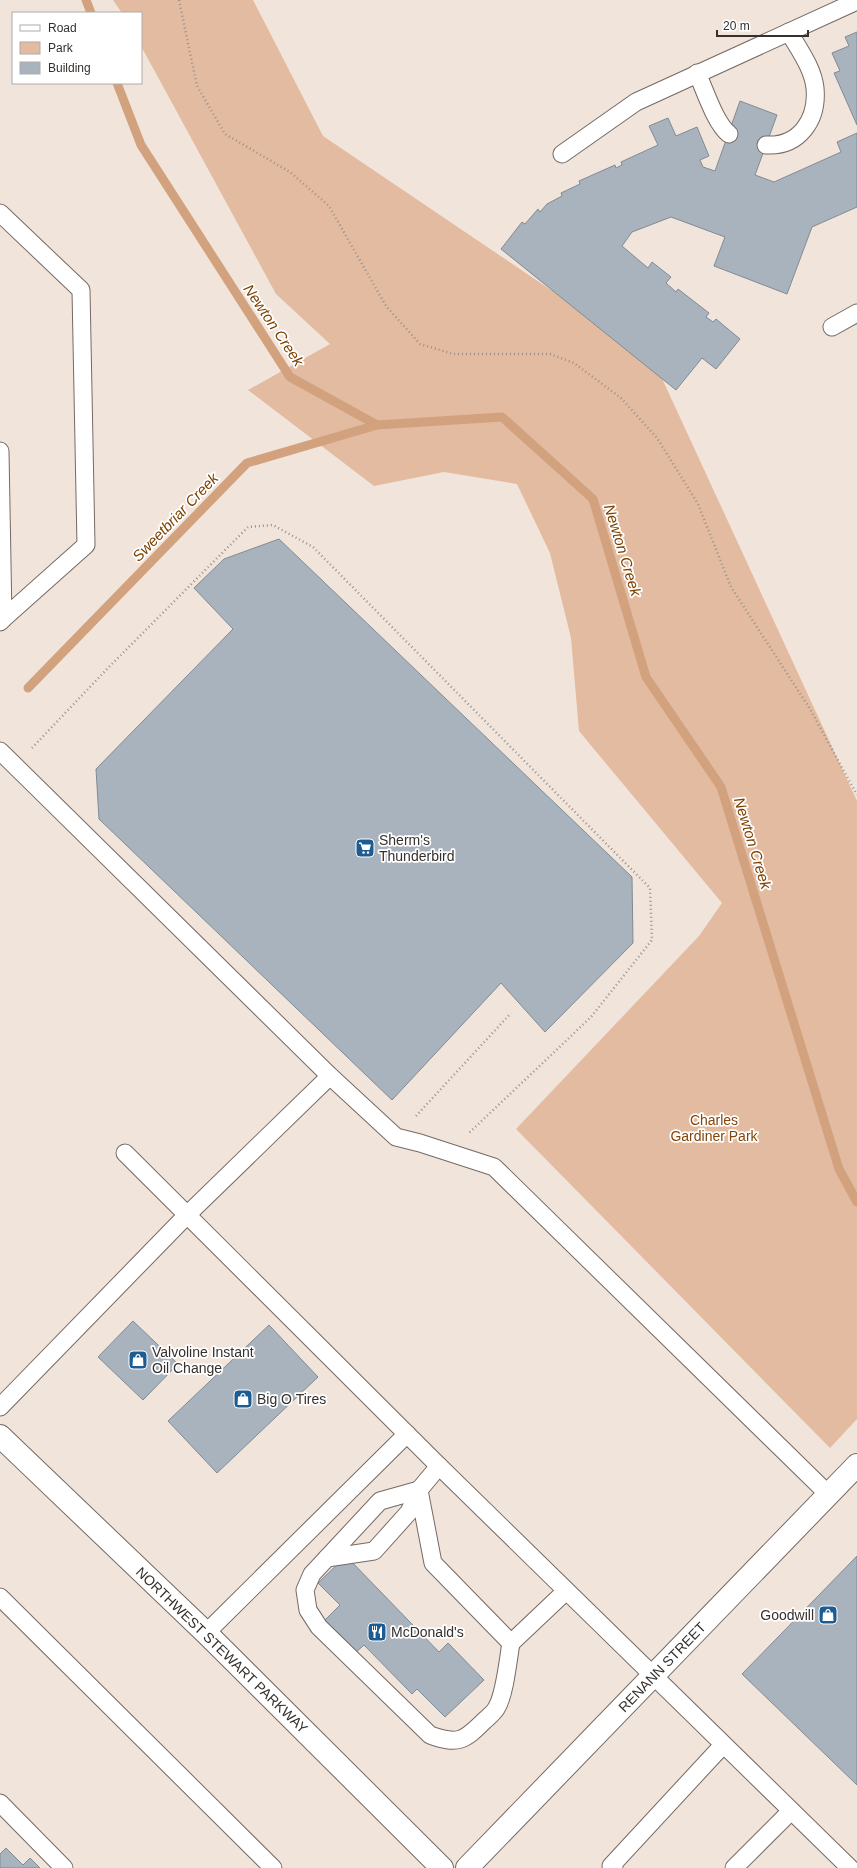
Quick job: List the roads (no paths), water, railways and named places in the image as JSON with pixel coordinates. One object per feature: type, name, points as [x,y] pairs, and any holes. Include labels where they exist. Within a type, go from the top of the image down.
[{"type":"main road","name":"NORTHWEST STEWART PARKWAY","points":[[0,1436],[206,1633],[442,1868]]},
{"type":"main road","name":"RENANN STREET","points":[[467,1868],[857,1465]]},
{"type":"lane","points":[[562,154],[636,102],[857,1]]},
{"type":"lane","points":[[766,145],[778,146],[795,138],[807,126],[815,106],[815,87],[810,71],[789,32]]},
{"type":"lane","points":[[697,73],[718,118],[729,134]]},
{"type":"lane","points":[[0,213],[81,290],[86,545],[2,621]]},
{"type":"lane","points":[[832,327],[857,313]]},
{"type":"lane","points":[[0,451],[2,621]]},
{"type":"lane","points":[[0,751],[330,1076],[396,1137],[494,1167],[829,1495]]},
{"type":"lane","points":[[0,1407],[187,1215],[330,1076]]},
{"type":"lane","points":[[125,1153],[439,1466],[850,1868]]},
{"type":"lane","points":[[206,1633],[407,1434]]},
{"type":"lane","points":[[327,1558],[374,1551],[409,1512],[419,1490],[439,1466]]},
{"type":"lane","points":[[419,1490],[380,1501],[312,1574],[305,1590],[308,1610],[319,1627],[430,1735],[447,1741],[458,1740],[470,1734],[497,1708],[503,1688],[511,1643],[566,1591]]},
{"type":"lane","points":[[419,1490],[433,1563],[511,1643]]},
{"type":"lane","points":[[0,1597],[273,1868]]},
{"type":"lane","points":[[614,1868],[611,1866],[723,1744]]},
{"type":"lane","points":[[0,1803],[64,1868]]},
{"type":"lane","points":[[734,1868],[791,1810]]},
{"type":"waterway","name":"Newton Creek","points":[[86,0],[91,12]]},
{"type":"waterway","name":"Newton Creek","points":[[117,84],[141,145],[290,377],[377,425],[502,417],[593,499],[646,677],[721,787],[839,1169],[857,1202]]},
{"type":"waterway","name":"Sweetbriar Creek","points":[[28,688],[247,463],[377,425]]},
{"type":"place","name":"Sherm's Thunderbird","points":[[365,848]]},
{"type":"place","name":"Valvoline Instant Oil Change","points":[[138,1360]]},
{"type":"place","name":"Big O Tires","points":[[243,1399]]},
{"type":"place","name":"Goodwill","points":[[828,1615]]},
{"type":"place","name":"McDonald's","points":[[377,1632]]},
{"type":"park label","name":"Charles Gardiner Park","points":[[714,1128]]}]
